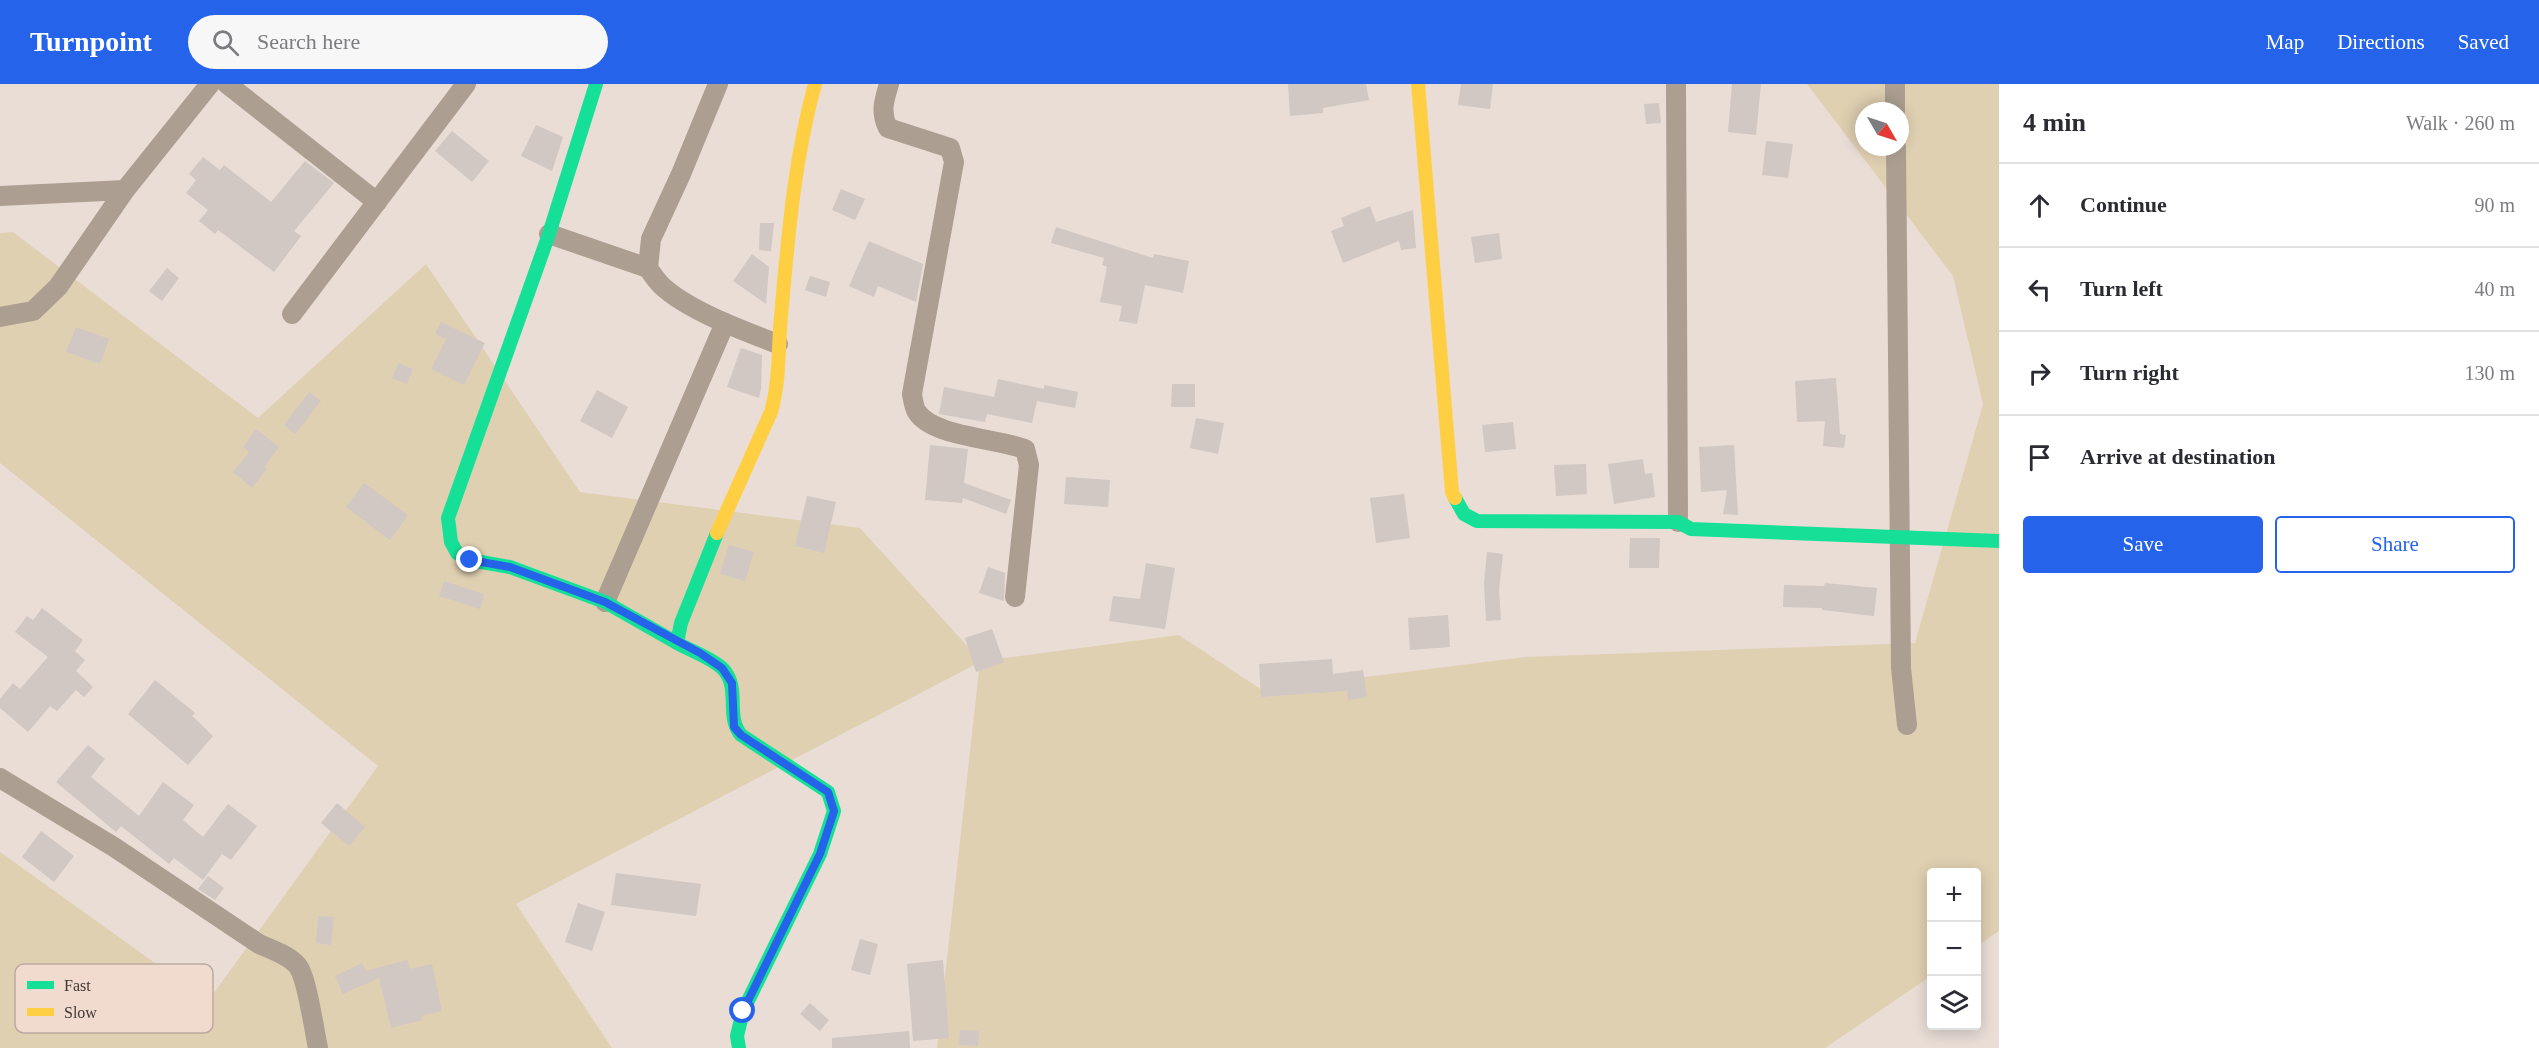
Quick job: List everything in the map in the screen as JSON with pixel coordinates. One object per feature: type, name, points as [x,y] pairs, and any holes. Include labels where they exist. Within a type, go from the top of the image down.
[{"type":"street","points":[[0,317],[33,311],[58,287],[125,190],[210,84]]},
{"type":"street","points":[[227,84],[377,202]]},
{"type":"street","points":[[292,314],[466,84]]},
{"type":"street","points":[[596,84],[549,234],[448,518],[451,542],[457,553],[470,560],[510,567],[605,602],[677,643],[700,653],[722,668],[732,683],[734,727],[741,735],[828,792],[834,811],[820,854],[743,1011],[736,1036],[739,1048]]},
{"type":"street","points":[[648,268],[651,239],[718,84]]},
{"type":"street","points":[[677,643],[681,623],[736,488],[771,412],[777,391],[778,344],[792,195],[803,127],[814,84]]},
{"type":"street","points":[[889,84],[882,105],[883,118],[888,128],[950,148],[954,162],[912,394],[917,411],[927,422],[944,430],[1025,448],[1029,465],[1015,597]]},
{"type":"street","points":[[1418,84],[1452,492],[1464,514],[1477,521],[1514,523],[1678,522],[1691,529],[1999,541]]},
{"type":"street","points":[[1676,84],[1678,522]]},
{"type":"street","points":[[1895,84],[1895,102]]},
{"type":"street","points":[[1896,156],[1901,668],[1907,725]]},
{"type":"street","points":[[0,196],[125,190]]},
{"type":"street","points":[[549,234],[648,268],[662,286],[725,323],[778,344]]},
{"type":"street","points":[[605,602],[725,323]]},
{"type":"street","points":[[0,778],[114,847],[259,944],[278,952],[297,965],[304,980],[318,1048]]},
{"type":"shaded area","points":[[1807,84],[1999,84],[1999,931],[1981,943],[1981,868],[1927,868],[1927,979],[1825,1048],[937,1048],[980,662],[516,904],[612,1048],[0,1048],[0,852],[156,964],[15,964],[15,1033],[213,1033],[213,994],[378,766],[0,463],[0,233],[13,232],[258,418],[426,264],[580,492],[860,528],[981,661],[1179,635],[1262,690],[1525,657],[1915,643],[1983,404],[1953,276],[1862,156],[1909,156],[1909,102],[1855,102],[1855,147]]},
{"type":"building","points":[[1288,84],[1366,84],[1369,100],[1323,108],[1323,113],[1290,116]]},
{"type":"building","points":[[1461,84],[1493,84],[1490,109],[1458,105]]},
{"type":"building","points":[[1732,84],[1761,84],[1756,135],[1728,132]]},
{"type":"building","points":[[1659,103],[1661,123],[1646,124],[1644,104]]},
{"type":"building","points":[[536,125],[563,137],[552,171],[521,156]]},
{"type":"building","points":[[452,131],[489,161],[472,182],[435,151]]},
{"type":"building","points":[[1766,141],[1793,144],[1788,178],[1762,175]]},
{"type":"building","points":[[203,157],[220,170],[224,165],[271,202],[305,161],[334,183],[294,231],[301,236],[274,272],[218,230],[215,234],[199,221],[208,210],[186,193],[196,180],[189,174]]},
{"type":"building","points":[[841,189],[865,199],[855,220],[832,210]]},
{"type":"building","points":[[1370,206],[1376,222],[1413,210],[1416,248],[1401,250],[1399,241],[1343,263],[1331,231],[1344,226],[1341,218]]},
{"type":"building","points":[[760,223],[774,223],[771,251],[759,250]]},
{"type":"building","points":[[1056,227],[1153,258],[1154,254],[1189,261],[1183,293],[1145,285],[1137,324],[1119,321],[1122,306],[1100,302],[1107,267],[1102,265],[1104,258],[1051,243]]},
{"type":"building","points":[[1499,233],[1502,259],[1475,263],[1471,237]]},
{"type":"building","points":[[869,241],[923,264],[916,302],[878,286],[874,297],[849,286]]},
{"type":"building","points":[[752,254],[769,267],[766,304],[733,281]]},
{"type":"building","points":[[167,268],[179,278],[162,301],[149,291]]},
{"type":"building","points":[[810,276],[830,282],[826,297],[805,290]]},
{"type":"building","points":[[441,322],[485,343],[464,385],[431,369],[446,339],[435,334]]},
{"type":"building","points":[[76,327],[109,339],[100,364],[66,352]]},
{"type":"building","points":[[741,348],[762,355],[759,398],[727,387]]},
{"type":"building","points":[[398,363],[413,369],[407,384],[392,378]]},
{"type":"building","points":[[1836,378],[1840,434],[1846,435],[1844,448],[1823,446],[1825,421],[1797,422],[1795,381]]},
{"type":"building","points":[[998,379],[1044,389],[1044,385],[1078,392],[1075,408],[1037,401],[1032,423],[987,414],[985,422],[939,414],[944,387],[994,397]]},
{"type":"building","points":[[1172,384],[1195,384],[1195,407],[1171,407]]},
{"type":"building","points":[[597,390],[628,407],[612,438],[580,421]]},
{"type":"building","points":[[309,392],[321,401],[295,434],[284,425]]},
{"type":"building","points":[[1196,418],[1224,423],[1218,454],[1190,448]]},
{"type":"building","points":[[1513,422],[1516,449],[1485,452],[1482,425]]},
{"type":"building","points":[[256,429],[279,447],[265,466],[267,469],[252,488],[233,472],[249,452],[243,447]]},
{"type":"building","points":[[930,445],[968,449],[964,483],[1011,500],[1006,514],[963,498],[962,503],[925,500]]},
{"type":"building","points":[[1734,445],[1738,515],[1723,514],[1727,490],[1701,492],[1699,447]]},
{"type":"building","points":[[1643,459],[1645,474],[1652,473],[1655,497],[1614,504],[1608,464]]},
{"type":"building","points":[[1586,464],[1587,494],[1556,496],[1554,465]]},
{"type":"building","points":[[1066,477],[1110,480],[1108,507],[1064,504]]},
{"type":"building","points":[[364,483],[408,515],[390,540],[346,507]]},
{"type":"building","points":[[1404,494],[1410,538],[1376,543],[1370,498]]},
{"type":"building","points":[[807,496],[836,502],[824,553],[795,546]]},
{"type":"building","points":[[1630,538],[1660,538],[1659,568],[1629,568]]},
{"type":"building","points":[[729,545],[754,552],[745,581],[720,574]]},
{"type":"building","points":[[1487,552],[1503,554],[1499,589],[1501,620],[1486,621],[1484,583]]},
{"type":"building","points":[[1146,563],[1175,568],[1165,629],[1109,621],[1113,596],[1140,599]]},
{"type":"building","points":[[988,567],[1005,573],[1004,601],[979,593]]},
{"type":"building","points":[[444,581],[484,594],[480,609],[439,596]]},
{"type":"building","points":[[1825,583],[1877,588],[1874,616],[1822,610],[1822,608],[1783,607],[1784,585],[1824,586]]},
{"type":"building","points":[[42,608],[83,640],[75,651],[85,660],[76,671],[93,687],[84,697],[76,690],[57,711],[50,706],[28,732],[0,708],[0,699],[13,683],[20,689],[48,657],[15,632],[27,616],[33,620]]},
{"type":"building","points":[[1448,615],[1450,647],[1410,650],[1408,618]]},
{"type":"building","points":[[992,629],[1004,662],[976,672],[965,638]]},
{"type":"building","points":[[1332,659],[1333,674],[1363,670],[1367,697],[1348,700],[1347,691],[1261,697],[1259,664]]},
{"type":"building","points":[[155,680],[195,713],[192,716],[213,736],[188,765],[128,714]]},
{"type":"building","points":[[88,745],[105,759],[91,777],[139,816],[163,782],[194,805],[183,820],[203,837],[228,804],[257,826],[231,860],[222,854],[203,880],[174,858],[169,864],[121,826],[116,832],[56,782]]},
{"type":"building","points":[[337,803],[365,827],[349,846],[321,823]]},
{"type":"building","points":[[41,831],[74,856],[54,882],[22,857]]},
{"type":"building","points":[[616,873],[701,884],[696,916],[611,905]]},
{"type":"building","points":[[208,876],[224,888],[215,900],[198,889]]},
{"type":"building","points":[[578,903],[605,912],[592,951],[565,942]]},
{"type":"building","points":[[318,916],[334,917],[331,945],[316,943]]},
{"type":"building","points":[[860,939],[878,944],[870,975],[851,970]]},
{"type":"building","points":[[407,960],[410,969],[432,964],[442,1011],[421,1016],[422,1020],[391,1028],[379,978],[343,994],[335,976],[362,963],[366,971]]},
{"type":"building","points":[[943,960],[949,1038],[913,1041],[907,964]]},
{"type":"building","points":[[810,1003],[829,1020],[820,1031],[800,1014]]},
{"type":"building","points":[[960,1030],[979,1031],[978,1046],[959,1045]]},
{"type":"building","points":[[909,1031],[910,1048],[832,1048],[832,1038]]},
{"type":"traffic: fast","points":[[596,84],[549,234],[448,518],[451,542],[457,553],[470,560],[510,567],[605,602],[677,643]]},
{"type":"traffic: fast","points":[[1455,498],[1464,514],[1477,521],[1678,522],[1691,529],[1999,541]]},
{"type":"traffic: fast","points":[[717,533],[681,623],[677,643],[713,661],[723,669],[731,685],[734,719],[741,735],[828,792],[834,811],[820,854],[743,1011],[737,1036],[739,1048]]},
{"type":"traffic: slow","points":[[717,533],[771,412],[774,400],[793,199],[802,141],[815,84]]},
{"type":"traffic: slow","points":[[1418,84],[1452,492],[1455,498]]},
{"type":"route","points":[[470,560],[510,567],[605,602],[677,643],[700,653],[722,668],[732,683],[734,727],[741,735],[828,792],[834,811],[820,854],[743,1011]]}]
